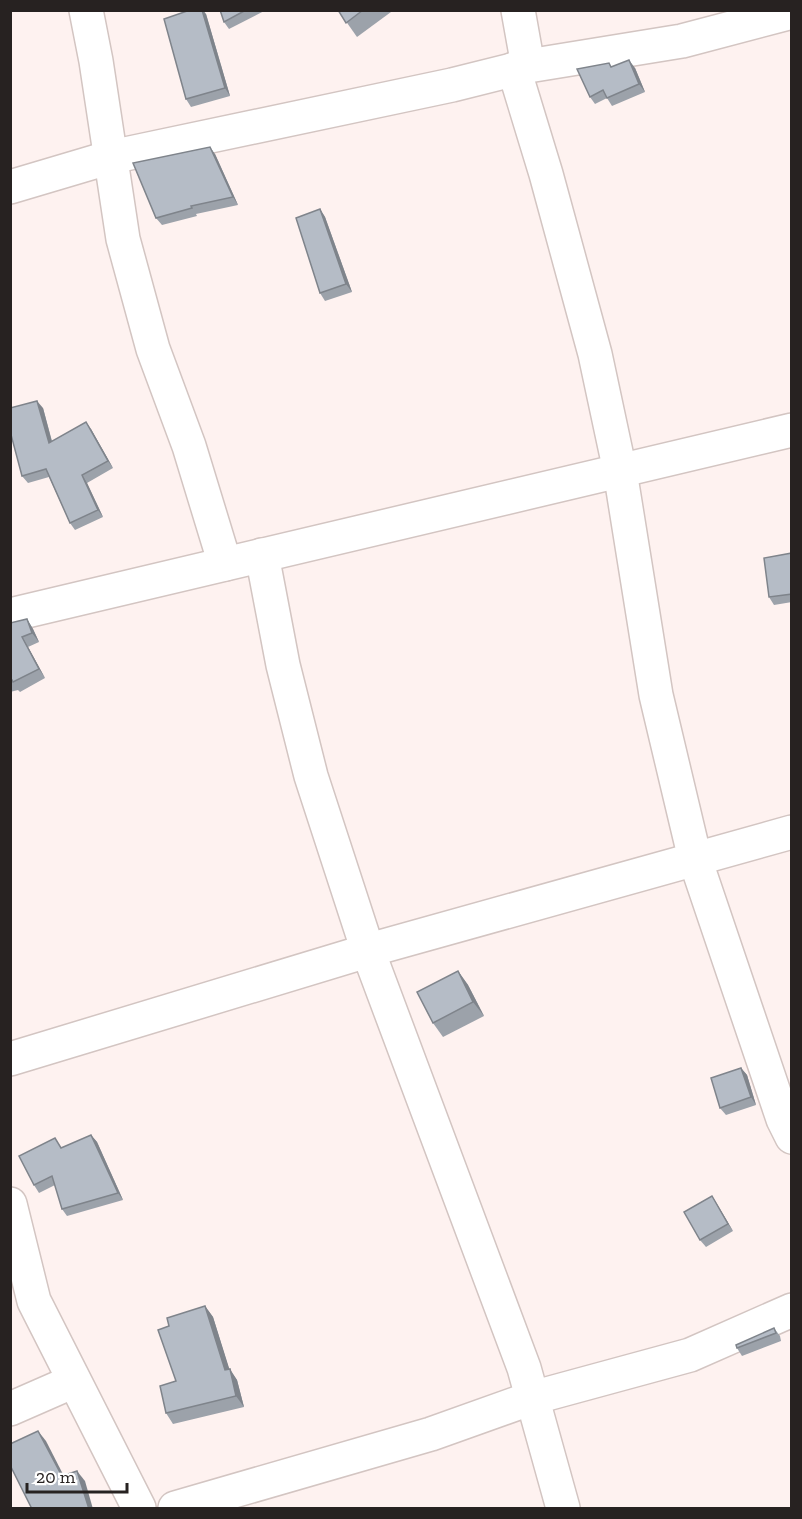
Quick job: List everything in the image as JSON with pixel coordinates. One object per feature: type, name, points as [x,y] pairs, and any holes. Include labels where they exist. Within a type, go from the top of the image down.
[{"type":"street","points":[[86,10],[123,239],[147,330],[189,446],[225,564]]},
{"type":"street","points":[[518,10],[521,68],[546,174],[595,354],[620,471],[656,694],[695,859],[779,1108],[792,1137]]},
{"type":"street","points":[[10,187],[111,157],[452,85],[521,68],[682,41],[792,12]]},
{"type":"street","points":[[10,615],[792,430]]},
{"type":"street","points":[[262,555],[283,665],[311,776],[368,951],[524,1368],[563,1509]]},
{"type":"street","points":[[10,1059],[368,951],[792,832]]},
{"type":"street","points":[[10,1204],[34,1301],[139,1509]]},
{"type":"street","points":[[175,1509],[431,1434],[532,1398],[690,1355],[792,1310]]},
{"type":"street","points":[[10,1409],[74,1381]]},
{"type":"building","points":[[190,10],[202,10],[225,88],[186,99],[164,19]]},
{"type":"building","points":[[220,10],[246,10],[224,22]]},
{"type":"building","points":[[338,10],[363,10],[346,23]]},
{"type":"building","points":[[629,60],[639,84],[607,98],[603,90],[590,97],[577,69],[609,63],[611,67]]},
{"type":"building","points":[[210,147],[233,197],[191,206],[192,208],[156,218],[133,163]]},
{"type":"building","points":[[320,209],[346,284],[320,293],[296,218]]},
{"type":"building","points":[[37,401],[49,443],[86,422],[108,461],[82,475],[98,510],[70,523],[46,469],[22,476],[10,431],[10,408]]},
{"type":"building","points":[[792,553],[792,594],[769,597],[764,558]]},
{"type":"building","points":[[27,619],[32,633],[22,637],[39,669],[13,682],[10,681],[10,623]]},
{"type":"building","points":[[458,971],[473,1002],[433,1023],[417,992]]},
{"type":"building","points":[[741,1068],[751,1097],[720,1108],[711,1078]]},
{"type":"building","points":[[91,1135],[118,1193],[62,1209],[52,1176],[34,1185],[19,1156],[55,1138],[61,1148]]},
{"type":"building","points":[[712,1196],[728,1224],[700,1240],[684,1212]]},
{"type":"building","points":[[205,1306],[225,1370],[230,1369],[236,1396],[166,1413],[160,1386],[176,1381],[158,1330],[169,1326],[167,1318]]},
{"type":"building","points":[[774,1328],[776,1333],[737,1348],[736,1345]]},
{"type":"building","points":[[38,1431],[62,1476],[77,1471],[89,1509],[32,1509],[10,1465],[10,1444]]}]
